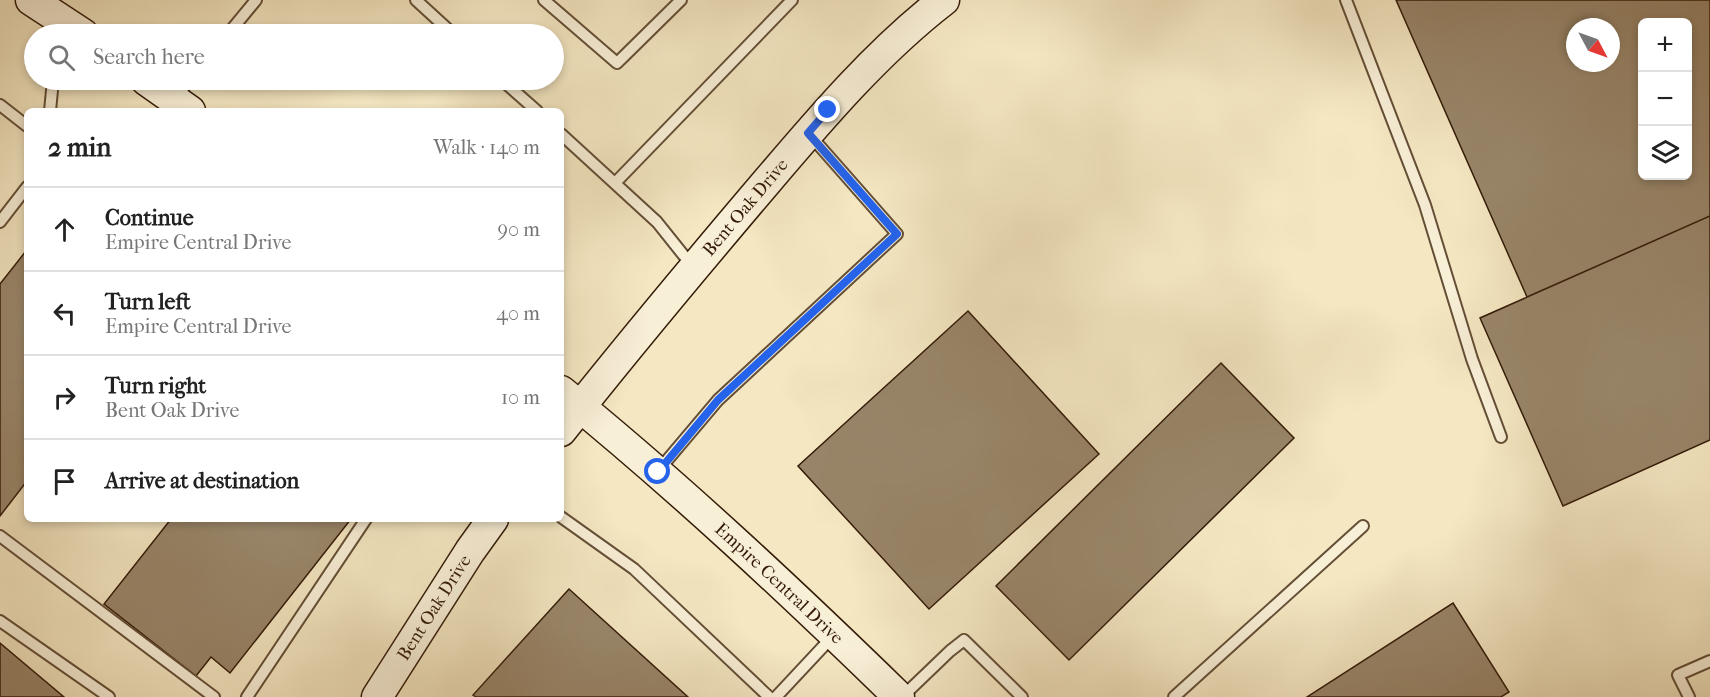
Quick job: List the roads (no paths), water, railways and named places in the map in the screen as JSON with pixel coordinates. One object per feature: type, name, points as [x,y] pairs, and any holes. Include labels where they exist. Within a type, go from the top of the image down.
[{"type":"street","points":[[31,0],[68,24]]},
{"type":"street","name":"Bent Oak Drive","points":[[564,421],[571,399],[693,268],[808,133],[884,52],[944,0]]},
{"type":"street","points":[[169,90],[185,97]]},
{"type":"street","name":"Empire Central Drive","points":[[571,399],[658,472],[901,697]]},
{"type":"street","name":"Bent Oak Drive","points":[[376,697],[490,522]]},
{"type":"lane","points":[[236,24],[256,0]]},
{"type":"lane","points":[[416,0],[442,24]]},
{"type":"lane","points":[[544,0],[617,63],[681,0]]},
{"type":"lane","points":[[615,183],[792,0]]},
{"type":"lane","points":[[1346,0],[1425,205],[1472,359],[1501,437]]},
{"type":"lane","points":[[50,108],[52,90]]},
{"type":"lane","points":[[513,90],[534,108]]},
{"type":"lane","points":[[0,105],[24,124]]},
{"type":"lane","points":[[658,472],[718,400],[897,234],[808,133]]},
{"type":"lane","points":[[564,137],[657,222],[693,268]]},
{"type":"lane","points":[[0,222],[24,191]]},
{"type":"lane","points":[[564,519],[634,569],[769,697]]},
{"type":"lane","points":[[247,697],[364,522]]},
{"type":"lane","points":[[1174,697],[1362,526]]},
{"type":"lane","points":[[0,536],[214,697]]},
{"type":"lane","points":[[0,621],[109,697]]},
{"type":"lane","points":[[776,697],[835,634]]},
{"type":"lane","points":[[901,697],[964,640],[1022,697]]},
{"type":"lane","points":[[1689,697],[1678,675],[1710,661]]}]
